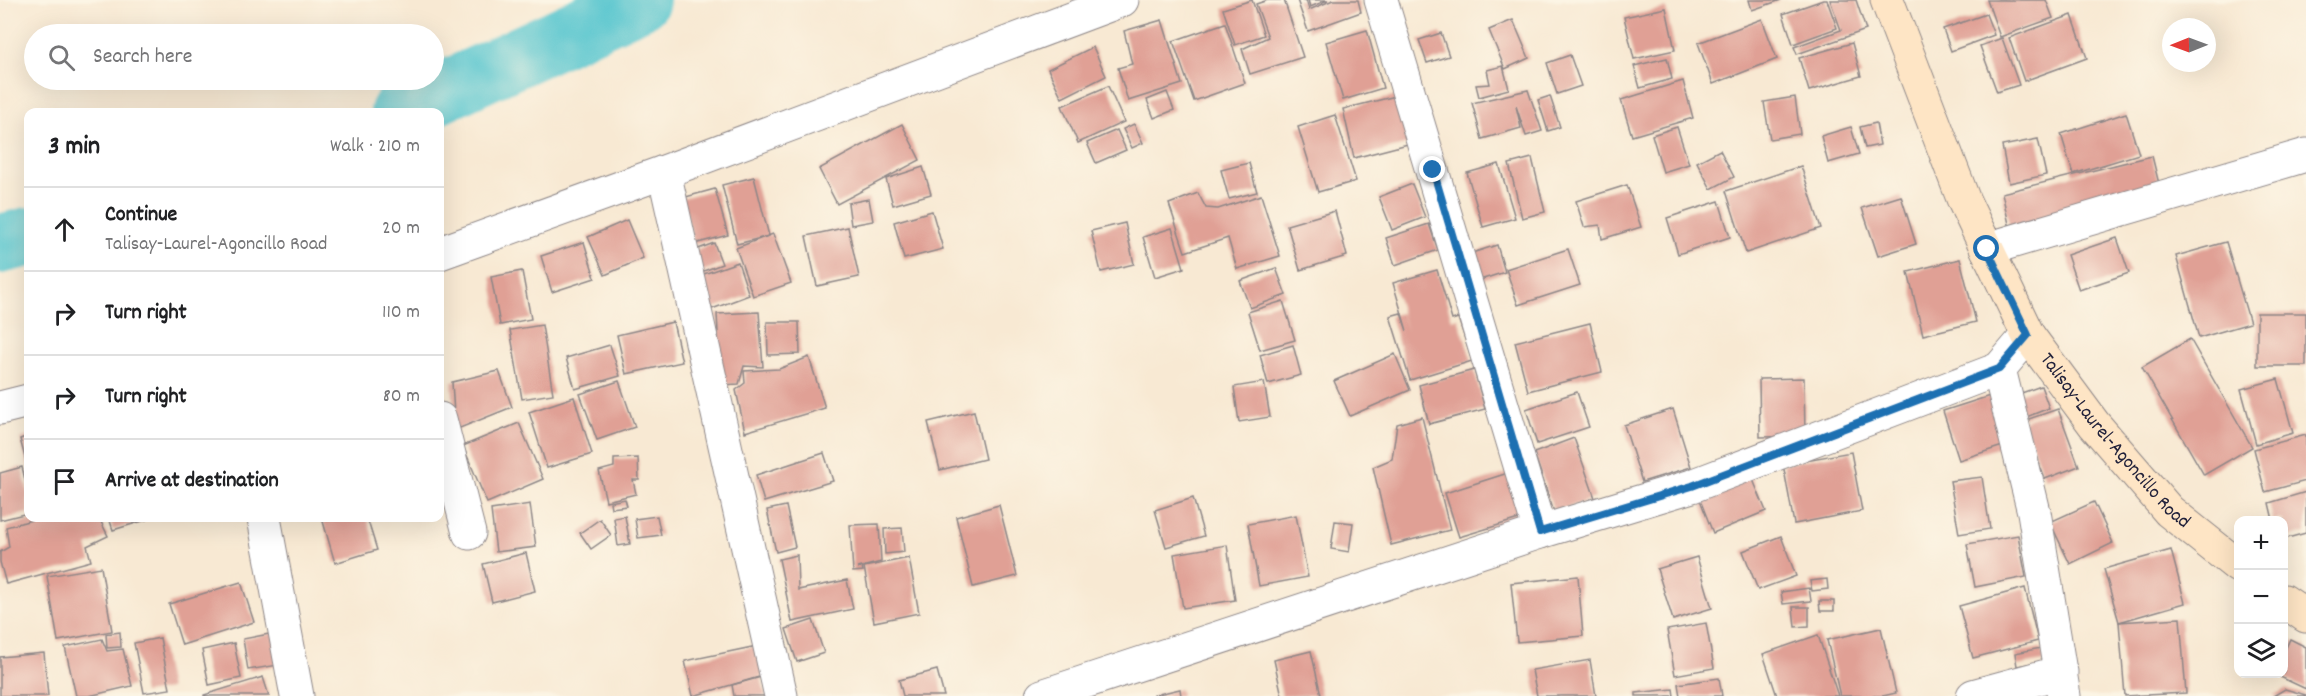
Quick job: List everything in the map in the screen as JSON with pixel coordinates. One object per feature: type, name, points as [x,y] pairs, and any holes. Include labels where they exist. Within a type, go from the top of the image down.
[{"type":"main road","name":"Talisay-Laurel-Agoncillo Road","points":[[1887,0],[1936,132],[1987,249],[2028,335],[2094,424],[2169,511],[2234,563]]},
{"type":"main road","points":[[2288,605],[2306,616]]},
{"type":"street","points":[[444,252],[664,172],[1122,0]]},
{"type":"street","points":[[1381,0],[1540,532]]},
{"type":"street","points":[[1987,249],[2306,155]]},
{"type":"street","points":[[664,172],[781,696]]},
{"type":"street","points":[[1042,696],[1540,532],[1692,486],[1999,369],[2028,335]]},
{"type":"street","points":[[1973,696],[2062,684],[2034,512],[1999,369]]},
{"type":"street","points":[[0,408],[24,402]]},
{"type":"street","points":[[444,435],[469,533]]},
{"type":"street","points":[[265,522],[297,696]]},
{"type":"building","points":[[1252,0],[1264,35],[1235,45],[1223,9]]},
{"type":"building","points":[[1268,0],[1284,0],[1303,57],[1250,74],[1242,49],[1268,37],[1256,4]]},
{"type":"building","points":[[1297,0],[1306,0],[1309,10],[1333,0],[1358,0],[1361,12],[1308,31]]},
{"type":"building","points":[[1308,0],[1328,0],[1310,7]]},
{"type":"building","points":[[1749,0],[1781,0],[1752,10]]},
{"type":"building","points":[[1827,0],[1837,28],[1793,44],[1783,14]]},
{"type":"building","points":[[1830,0],[1856,0],[1866,30],[1797,54],[1794,47],[1841,30]]},
{"type":"building","points":[[1987,0],[2046,0],[2053,18],[2000,37]]},
{"type":"building","points":[[1666,8],[1675,50],[1634,59],[1624,17]]},
{"type":"building","points":[[1986,14],[1994,35],[1951,51],[1943,29]]},
{"type":"building","points":[[2072,15],[2087,58],[2024,81],[2009,38]]},
{"type":"building","points":[[1762,19],[1777,59],[1713,84],[1698,43]]},
{"type":"building","points":[[1162,20],[1182,84],[1128,101],[1118,68],[1132,64],[1124,31]]},
{"type":"building","points":[[1513,20],[1529,58],[1505,69],[1489,30]]},
{"type":"building","points":[[1225,23],[1245,83],[1194,101],[1173,41]]},
{"type":"building","points":[[1367,30],[1383,88],[1343,100],[1326,42]]},
{"type":"building","points":[[1441,33],[1449,56],[1427,63],[1419,40]]},
{"type":"building","points":[[2002,38],[2019,85],[1997,92],[1980,46]]},
{"type":"building","points":[[1852,43],[1861,76],[1809,91],[1799,58]]},
{"type":"building","points":[[1093,47],[1106,76],[1062,98],[1048,69]]},
{"type":"building","points":[[1570,55],[1581,86],[1557,94],[1547,63]]},
{"type":"building","points":[[1667,58],[1672,79],[1640,88],[1634,66]]},
{"type":"building","points":[[1503,66],[1509,89],[1479,97],[1476,85],[1490,84],[1487,70]]},
{"type":"building","points":[[1683,81],[1693,118],[1632,136],[1621,100]]},
{"type":"building","points":[[1108,86],[1124,122],[1078,143],[1062,106]]},
{"type":"building","points":[[1528,90],[1542,131],[1526,136],[1516,106],[1521,128],[1482,139],[1472,103]]},
{"type":"building","points":[[1167,92],[1174,110],[1154,118],[1147,100]]},
{"type":"building","points":[[1396,96],[1408,144],[1354,158],[1343,109]]},
{"type":"building","points":[[1550,96],[1560,127],[1548,131],[1538,100]]},
{"type":"building","points":[[1795,97],[1800,134],[1770,139],[1764,102]]},
{"type":"building","points":[[2126,113],[2139,154],[2073,174],[2061,134]]},
{"type":"building","points":[[1335,115],[1356,181],[1318,192],[1298,127]]},
{"type":"building","points":[[1876,123],[1880,145],[1865,148],[1860,127]]},
{"type":"building","points":[[902,124],[920,160],[837,204],[819,169]]},
{"type":"building","points":[[1134,124],[1143,143],[1132,148],[1123,129]]},
{"type":"building","points":[[1677,127],[1689,164],[1663,172],[1652,135]]},
{"type":"building","points":[[1851,127],[1859,154],[1828,163],[1821,136]]},
{"type":"building","points":[[1117,130],[1126,150],[1096,163],[1087,143]]},
{"type":"building","points":[[2038,139],[2046,175],[2009,183],[2002,146]]},
{"type":"building","points":[[1720,150],[1734,177],[1711,189],[1697,162]]},
{"type":"building","points":[[2152,156],[2162,196],[2011,233],[2002,193]]},
{"type":"building","points":[[1532,158],[1545,212],[1522,218],[1509,164]]},
{"type":"building","points":[[1249,163],[1257,192],[1229,199],[1221,170]]},
{"type":"building","points":[[1499,164],[1515,218],[1483,227],[1467,173]]},
{"type":"building","points":[[1801,166],[1821,228],[1746,253],[1726,191]]},
{"type":"building","points":[[923,167],[931,194],[893,205],[886,179]]},
{"type":"building","points":[[754,177],[769,236],[737,244],[722,185]]},
{"type":"building","points":[[1412,184],[1425,217],[1392,230],[1379,197]]},
{"type":"building","points":[[1627,185],[1641,227],[1602,239],[1600,225],[1584,227],[1576,201]]},
{"type":"building","points":[[715,189],[728,235],[694,244],[682,198]]},
{"type":"building","points":[[1198,193],[1206,208],[1218,209],[1261,195],[1280,256],[1237,269],[1228,238],[1185,252],[1169,204]]},
{"type":"building","points":[[1901,196],[1916,244],[1878,256],[1862,208]]},
{"type":"building","points":[[869,199],[873,221],[851,225],[848,203]]},
{"type":"building","points":[[1719,201],[1730,237],[1678,254],[1667,218]]},
{"type":"building","points":[[932,211],[943,249],[904,259],[894,222]]},
{"type":"building","points":[[1335,211],[1347,256],[1300,270],[1287,225]]},
{"type":"building","points":[[627,220],[643,258],[605,275],[588,237]]},
{"type":"building","points":[[1125,223],[1134,264],[1101,272],[1091,231]]},
{"type":"building","points":[[1429,224],[1438,250],[1395,265],[1386,238]]},
{"type":"building","points":[[848,227],[859,277],[817,286],[806,236]]},
{"type":"building","points":[[1172,228],[1184,268],[1155,277],[1143,237]]},
{"type":"building","points":[[773,234],[791,283],[753,296],[736,248]]},
{"type":"building","points":[[2117,238],[2129,273],[2079,290],[2067,255]]},
{"type":"building","points":[[584,242],[595,278],[552,292],[541,256]]},
{"type":"building","points":[[2226,242],[2250,323],[2199,338],[2176,256]]},
{"type":"building","points":[[714,243],[722,264],[701,272],[693,251]]},
{"type":"building","points":[[1497,245],[1505,272],[1480,280],[1472,253]]},
{"type":"building","points":[[1568,249],[1580,285],[1518,305],[1506,269]]},
{"type":"building","points":[[1960,259],[1976,322],[1923,335],[1908,272]]},
{"type":"building","points":[[738,262],[749,295],[712,309],[701,275]]},
{"type":"building","points":[[1276,268],[1286,295],[1250,308],[1240,281]]},
{"type":"building","points":[[1437,270],[1452,320],[1458,318],[1472,361],[1410,380],[1390,316],[1401,313],[1407,331],[1393,283]]},
{"type":"building","points":[[522,271],[531,319],[500,325],[491,277]]},
{"type":"building","points":[[1283,301],[1295,340],[1260,350],[1248,312]]},
{"type":"building","points":[[759,312],[763,367],[744,366],[739,384],[721,385],[717,314]]},
{"type":"building","points":[[2257,313],[2306,313],[2306,366],[2257,366]]},
{"type":"building","points":[[673,322],[682,362],[626,374],[617,335]]},
{"type":"building","points":[[767,322],[799,322],[800,354],[768,355]]},
{"type":"building","points":[[1590,323],[1602,372],[1528,391],[1515,342]]},
{"type":"building","points":[[542,325],[553,394],[522,399],[510,330]]},
{"type":"building","points":[[2190,339],[2252,447],[2204,475],[2142,367]]},
{"type":"building","points":[[610,345],[620,376],[575,389],[566,358]]},
{"type":"building","points":[[1293,345],[1301,375],[1268,384],[1260,355]]},
{"type":"building","points":[[1395,354],[1410,390],[1350,416],[1334,381]]},
{"type":"building","points":[[809,357],[825,408],[745,432],[736,390],[745,383],[744,371],[779,369]]},
{"type":"building","points":[[1474,370],[1485,409],[1429,424],[1419,385]]},
{"type":"building","points":[[499,371],[512,407],[455,430],[452,382]]},
{"type":"building","points":[[1804,378],[1805,436],[1760,437],[1759,379]]},
{"type":"building","points":[[2278,379],[2293,433],[2256,444],[2241,389]]},
{"type":"building","points":[[619,381],[635,427],[597,440],[580,394]]},
{"type":"building","points":[[1264,382],[1270,417],[1239,422],[1234,387]]},
{"type":"building","points":[[2041,386],[2049,408],[2024,418],[2016,395]]},
{"type":"building","points":[[1577,392],[1589,427],[1537,444],[1526,409]]},
{"type":"building","points":[[1993,395],[2009,444],[1959,460],[1943,411]]},
{"type":"building","points":[[574,397],[592,454],[547,468],[529,412]]},
{"type":"building","points":[[1673,409],[1691,467],[1642,482],[1624,425]]},
{"type":"building","points":[[2058,409],[2079,466],[2045,479],[2023,421]]},
{"type":"building","points":[[974,411],[985,459],[940,470],[928,422]]},
{"type":"building","points":[[1422,417],[1450,530],[1391,545],[1373,467],[1392,459],[1397,424]]},
{"type":"building","points":[[519,423],[543,479],[487,503],[463,446]]},
{"type":"building","points":[[2306,435],[2306,481],[2265,492],[2254,449]]},
{"type":"building","points":[[24,438],[24,454],[20,439]]},
{"type":"building","points":[[1574,438],[1595,498],[1554,512],[1534,453]]},
{"type":"building","points":[[1851,452],[1862,511],[1794,524],[1783,464]]},
{"type":"building","points":[[824,453],[833,481],[764,502],[756,475]]},
{"type":"building","points":[[638,458],[639,480],[633,480],[636,494],[606,501],[599,471],[614,467],[614,459]]},
{"type":"building","points":[[22,467],[24,514],[0,520],[0,473]]},
{"type":"building","points":[[1749,470],[1766,511],[1713,533],[1697,492]]},
{"type":"building","points":[[1508,473],[1522,518],[1459,537],[1445,493]]},
{"type":"building","points":[[1982,477],[1990,529],[1959,534],[1950,481]]},
{"type":"building","points":[[2306,492],[2306,533],[2288,538],[2288,516],[2272,516],[2269,503]]},
{"type":"building","points":[[1193,498],[1204,536],[1166,547],[1155,510]]},
{"type":"building","points":[[625,499],[627,506],[611,508],[610,502]]},
{"type":"building","points":[[2094,502],[2113,543],[2070,564],[2050,522]]},
{"type":"building","points":[[530,504],[536,547],[496,552],[491,510]]},
{"type":"building","points":[[999,505],[1017,576],[973,587],[956,517]]},
{"type":"building","points":[[786,506],[795,547],[776,552],[767,510]]},
{"type":"building","points":[[1296,515],[1308,577],[1259,586],[1248,524]]},
{"type":"building","points":[[625,516],[630,544],[618,546],[614,518]]},
{"type":"building","points":[[657,516],[661,535],[638,538],[635,519]]},
{"type":"building","points":[[600,519],[611,535],[591,549],[580,533]]},
{"type":"building","points":[[1335,521],[1353,523],[1349,552],[1331,549]]},
{"type":"building","points":[[24,522],[101,522],[108,536],[87,546],[91,561],[6,584],[0,562],[0,552],[9,547],[6,527]]},
{"type":"building","points":[[110,522],[139,522],[113,530]]},
{"type":"building","points":[[323,522],[368,522],[377,550],[335,563]]},
{"type":"building","points":[[879,524],[881,562],[858,568],[862,567],[863,571],[853,572],[850,525]]},
{"type":"building","points":[[902,528],[904,552],[885,554],[884,529]]},
{"type":"building","points":[[2018,535],[2026,577],[1975,587],[1967,544]]},
{"type":"building","points":[[1781,536],[1796,576],[1758,590],[1743,551]]},
{"type":"building","points":[[1227,545],[1235,600],[1183,608],[1174,554]]},
{"type":"building","points":[[2171,550],[2185,603],[2119,622],[2104,569]]},
{"type":"building","points":[[526,553],[535,591],[492,602],[483,564]]},
{"type":"building","points":[[797,555],[798,590],[847,580],[853,609],[792,622],[779,559]]},
{"type":"building","points":[[1697,557],[1712,608],[1673,620],[1657,569]]},
{"type":"building","points":[[909,558],[919,613],[874,622],[864,567]]},
{"type":"building","points":[[101,567],[112,631],[58,641],[47,576]]},
{"type":"building","points":[[1578,576],[1583,636],[1517,642],[1511,583]]},
{"type":"building","points":[[1827,579],[1828,589],[1812,591],[1810,581]]},
{"type":"building","points":[[241,582],[254,622],[182,645],[169,604]]},
{"type":"building","points":[[1809,588],[1811,601],[1783,604],[1781,592]]},
{"type":"building","points":[[2025,588],[2038,641],[1973,658],[1959,606]]},
{"type":"building","points":[[1819,601],[1834,601],[1834,611],[1820,611]]},
{"type":"building","points":[[1793,607],[1809,607],[1809,626],[1795,627]]},
{"type":"building","points":[[2180,618],[2186,693],[2125,696],[2119,622]]},
{"type":"building","points":[[813,620],[824,653],[797,662],[786,629]]},
{"type":"building","points":[[1706,623],[1714,668],[1675,675],[1667,630]]},
{"type":"building","points":[[1881,628],[1896,693],[1883,696],[1840,696],[1827,640]]},
{"type":"building","points":[[120,632],[121,647],[107,648],[106,634]]},
{"type":"building","points":[[280,632],[285,664],[248,670],[243,639]]},
{"type":"building","points":[[1818,635],[1838,696],[1777,696],[1763,654]]},
{"type":"building","points":[[160,638],[170,689],[144,693],[134,643]]},
{"type":"building","points":[[102,639],[107,651],[123,649],[132,686],[89,696],[76,696],[65,647]]},
{"type":"building","points":[[2290,639],[2306,647],[2306,689],[2283,678],[2288,678]]},
{"type":"building","points":[[234,643],[241,678],[209,685],[202,650]]},
{"type":"building","points":[[762,645],[766,675],[693,696],[685,661]]},
{"type":"building","points":[[2041,648],[2044,661],[2017,666],[2015,653]]},
{"type":"building","points":[[1311,651],[1321,695],[1282,696],[1274,660]]},
{"type":"building","points":[[44,653],[48,696],[0,696],[0,657]]},
{"type":"building","points":[[1590,660],[1596,696],[1537,696],[1532,670]]},
{"type":"building","points":[[937,670],[944,696],[903,696],[899,680]]},
{"type":"building","points":[[263,677],[269,696],[204,696],[204,695]]},
{"type":"building","points":[[761,677],[766,696],[734,696],[732,685]]},
{"type":"building","points":[[1719,678],[1722,696],[1680,696],[1678,684]]},
{"type":"building","points":[[1180,689],[1181,696],[1154,696],[1154,695]]},
{"type":"building","points":[[1673,689],[1674,696],[1636,696],[1636,693]]},
{"type":"building","points":[[2285,689],[2306,695],[2306,696],[2273,696]]},
{"type":"waterway","points":[[409,108],[640,0]]},
{"type":"waterway","points":[[0,244],[24,238]]},
{"type":"route","points":[[1433,170],[1540,532],[1692,486],[1999,369],[2028,335],[1987,249]]}]
